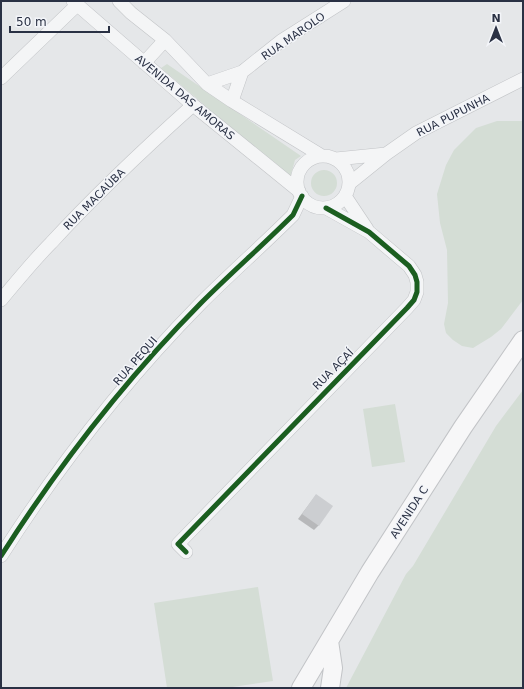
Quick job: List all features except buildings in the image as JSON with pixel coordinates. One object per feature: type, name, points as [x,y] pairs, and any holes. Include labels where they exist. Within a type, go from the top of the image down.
[{"type":"street","points":[[119,1],[131,13],[165,40],[207,84],[322,156]]},
{"type":"street","name":"RUA MAROLO","points":[[207,84],[242,72],[281,41],[344,1]]},
{"type":"street","points":[[1,78],[75,3]]},
{"type":"street","name":"AVENIDA DAS AMORAS","points":[[75,3],[193,105],[300,194]]},
{"type":"street","points":[[144,63],[165,40]]},
{"type":"street","points":[[232,101],[242,72]]},
{"type":"street","name":"RUA PUPUNHA","points":[[350,183],[386,154],[416,133],[523,79]]},
{"type":"street","name":"RUA MACAÚBA","points":[[1,300],[50,243],[85,207],[193,105]]},
{"type":"street","name":"RUA PUPUNHA","points":[[336,159],[386,154]]},
{"type":"street","points":[[330,156],[336,159],[347,170],[350,183],[345,196],[334,205],[322,207],[310,204],[300,194],[297,184],[298,175],[301,168],[314,158],[330,156]]},
{"type":"street","name":"RUA PEQUI","points":[[1,556],[27,515],[84,436],[118,395],[201,303],[293,215],[300,194]]},
{"type":"street","name":"RUA AÇAÍ","points":[[345,196],[369,232]]},
{"type":"street","name":"RUA PEQUI","points":[[293,215],[322,207]]},
{"type":"street","name":"RUA AÇAÍ","points":[[186,552],[178,544],[414,300],[418,292],[418,282],[409,266],[369,232],[322,207]]},
{"type":"street","name":"AVENIDA C","points":[[301,688],[370,572],[463,427],[523,340]]},
{"type":"street","points":[[329,640],[333,668],[331,686]]},
{"type":"shaded area","points":[[167,64],[301,156],[295,160],[290,178],[161,68]]},
{"type":"shaded area","points":[[497,121],[523,121],[523,300],[501,329],[473,348],[462,346],[446,333],[444,324],[448,303],[447,250],[440,223],[437,194],[446,165],[454,150],[476,128]]},
{"type":"shaded area","points":[[324,170],[333,174],[337,183],[333,192],[324,196],[315,192],[311,183],[315,174]]},
{"type":"shaded area","points":[[523,390],[523,688],[346,688],[406,574],[413,566],[496,426]]},
{"type":"shaded area","points":[[395,404],[405,462],[372,467],[363,409]]},
{"type":"shaded area","points":[[258,587],[273,681],[226,688],[167,688],[154,603]]},
{"type":"cycle path","points":[[1,556],[46,489],[94,424],[173,332],[201,303],[293,215],[302,196]]},
{"type":"cycle path","points":[[186,552],[178,544],[414,300],[417,292],[417,282],[415,275],[409,266],[369,232],[326,208]]}]
